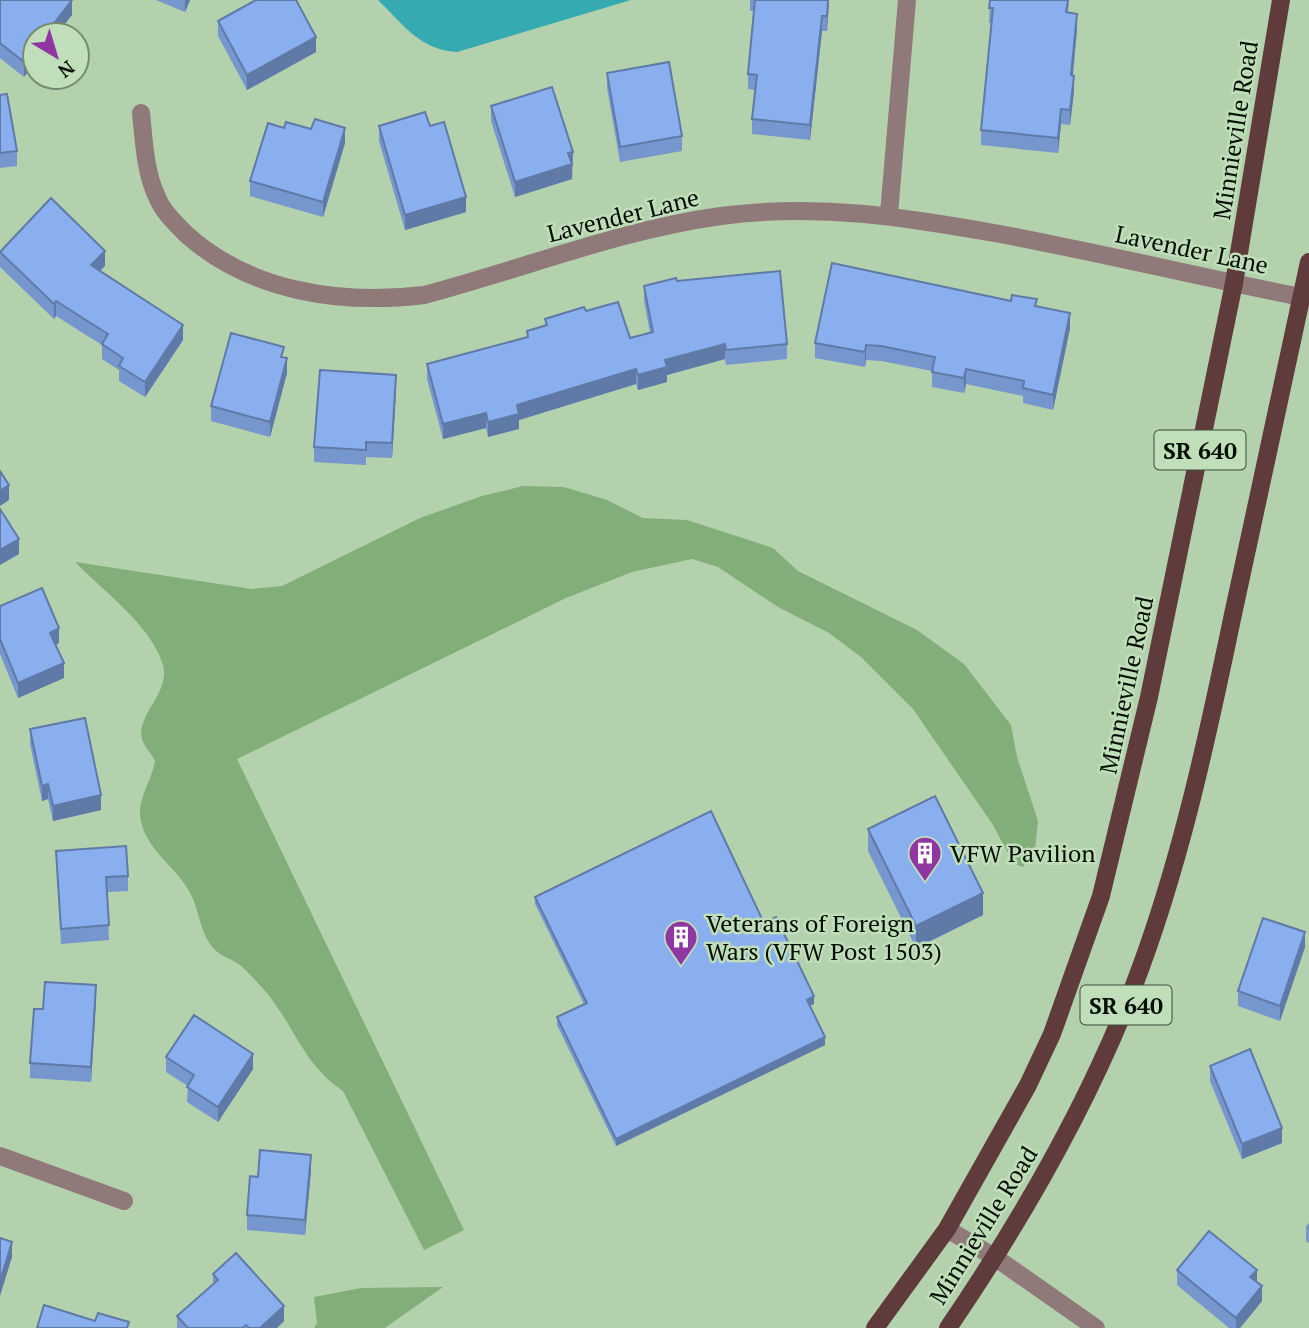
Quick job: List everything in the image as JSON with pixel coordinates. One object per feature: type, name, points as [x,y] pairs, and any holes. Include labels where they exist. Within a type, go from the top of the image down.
[{"type":"main road","name":"Minnieville Road","points":[[875,1328],[947,1229],[1028,1085],[1052,1034],[1097,907],[1119,831],[1149,697],[1234,284],[1281,0]]},
{"type":"main road","name":"Minnieville Road","points":[[948,1328],[996,1258],[1075,1121],[1108,1050],[1153,933],[1197,784],[1309,262]]},
{"type":"street","points":[[889,214],[906,0]]},
{"type":"street","name":"Lavender Lane","points":[[141,113],[147,163],[156,196],[182,230],[200,246],[247,274],[271,283],[328,296],[394,299],[424,295],[668,224],[787,211],[889,214],[1068,247],[1301,297]]},
{"type":"street","points":[[0,1156],[124,1201]]},
{"type":"street","points":[[947,1229],[996,1258],[1096,1328]]},
{"type":"green space","points":[[523,486],[564,487],[607,500],[643,518],[687,520],[773,548],[798,571],[917,630],[964,664],[1011,725],[1017,757],[1038,821],[1035,850],[1023,867],[1013,863],[993,825],[913,709],[861,657],[829,633],[778,607],[718,567],[692,559],[632,572],[566,598],[237,759],[464,1230],[424,1250],[343,1091],[318,1069],[260,985],[240,965],[213,948],[187,888],[156,850],[143,829],[140,809],[155,761],[143,742],[141,732],[162,686],[163,665],[157,650],[137,622],[75,562],[252,589],[282,586],[420,518],[482,496]]},
{"type":"green space","points":[[443,1287],[385,1328],[314,1328],[317,1323],[314,1297],[361,1288]]},
{"type":"water","points":[[378,0],[631,0],[457,52],[433,47],[413,35]]},
{"type":"building","points":[[0,0],[72,0],[56,21],[21,21],[21,60],[0,43]]},
{"type":"building","points":[[256,0],[296,0],[316,37],[247,75],[218,21]]},
{"type":"building","points":[[755,0],[828,0],[827,16],[822,16],[810,125],[752,119],[757,75],[748,74]]},
{"type":"building","points":[[990,0],[1068,0],[1066,12],[1077,14],[1070,110],[1061,109],[1058,138],[981,130],[993,8],[989,8]]},
{"type":"building","points":[[669,62],[682,136],[620,147],[607,73]]},
{"type":"building","points":[[552,87],[573,152],[568,153],[572,164],[515,182],[491,106]]},
{"type":"building","points":[[7,94],[17,151],[0,153],[0,95]]},
{"type":"building","points":[[425,112],[430,126],[444,122],[466,197],[405,215],[379,126]]},
{"type":"building","points":[[315,119],[345,128],[323,202],[250,181],[268,123],[284,128],[286,122],[311,129]]},
{"type":"building","points":[[51,198],[105,251],[91,265],[183,325],[145,382],[119,366],[123,358],[102,344],[108,334],[56,301],[54,304],[0,252]]},
{"type":"building","points":[[832,263],[1011,301],[1012,295],[1037,299],[1035,306],[1070,313],[1053,395],[1023,388],[1024,381],[966,369],[964,378],[932,372],[935,357],[881,346],[866,345],[865,352],[815,343]]},
{"type":"building","points":[[780,271],[787,344],[726,350],[725,344],[665,360],[667,367],[638,375],[636,369],[517,405],[519,414],[488,422],[486,413],[443,424],[427,364],[528,337],[527,331],[547,325],[545,319],[584,307],[586,311],[618,302],[630,338],[653,332],[644,286],[676,278],[677,281]]},
{"type":"building","points":[[231,333],[284,347],[281,357],[287,358],[270,422],[211,406]]},
{"type":"building","points":[[320,370],[396,375],[392,443],[366,442],[366,450],[314,447]]},
{"type":"building","points":[[0,471],[9,485],[0,491]]},
{"type":"building","points":[[0,509],[19,539],[0,550]]},
{"type":"building","points":[[42,588],[59,628],[50,633],[64,663],[18,683],[0,639],[0,606]]},
{"type":"building","points":[[85,718],[101,795],[53,806],[48,784],[42,786],[30,729]]},
{"type":"building","name":"VFW Pavilion","points":[[935,796],[983,893],[916,926],[868,829]]},
{"type":"building","name":"Veterans of Foreign Wars (VFW Post 1503)","points":[[711,811],[764,923],[776,917],[814,996],[807,1000],[825,1037],[616,1139],[557,1017],[587,1003],[535,897]]},
{"type":"building","points":[[126,846],[128,876],[106,877],[109,925],[61,929],[56,851]]},
{"type":"building","points":[[1263,918],[1305,932],[1280,1006],[1238,991]]},
{"type":"building","points":[[45,982],[96,985],[91,1067],[30,1063],[34,1009],[43,1009]]},
{"type":"building","points":[[194,1015],[253,1054],[218,1107],[187,1087],[194,1075],[166,1057]]},
{"type":"building","points":[[1250,1049],[1282,1128],[1242,1144],[1210,1066]]},
{"type":"building","points":[[260,1150],[311,1155],[305,1220],[247,1215],[250,1176],[258,1177]]},
{"type":"building","points":[[1209,1231],[1257,1270],[1250,1277],[1262,1286],[1236,1318],[1177,1270]]},
{"type":"building","points":[[0,1238],[12,1242],[0,1281]]},
{"type":"building","points":[[236,1253],[284,1306],[260,1328],[249,1328],[246,1325],[242,1328],[188,1328],[177,1316],[218,1280],[213,1274]]},
{"type":"building","points":[[44,1305],[95,1321],[98,1313],[129,1322],[127,1328],[37,1328]]},
{"type":"place","name":"VFW Pavilion","points":[[925,883]]},
{"type":"place","name":"Veterans of Foreign Wars (VFW Post 1503)","points":[[681,967]]}]
